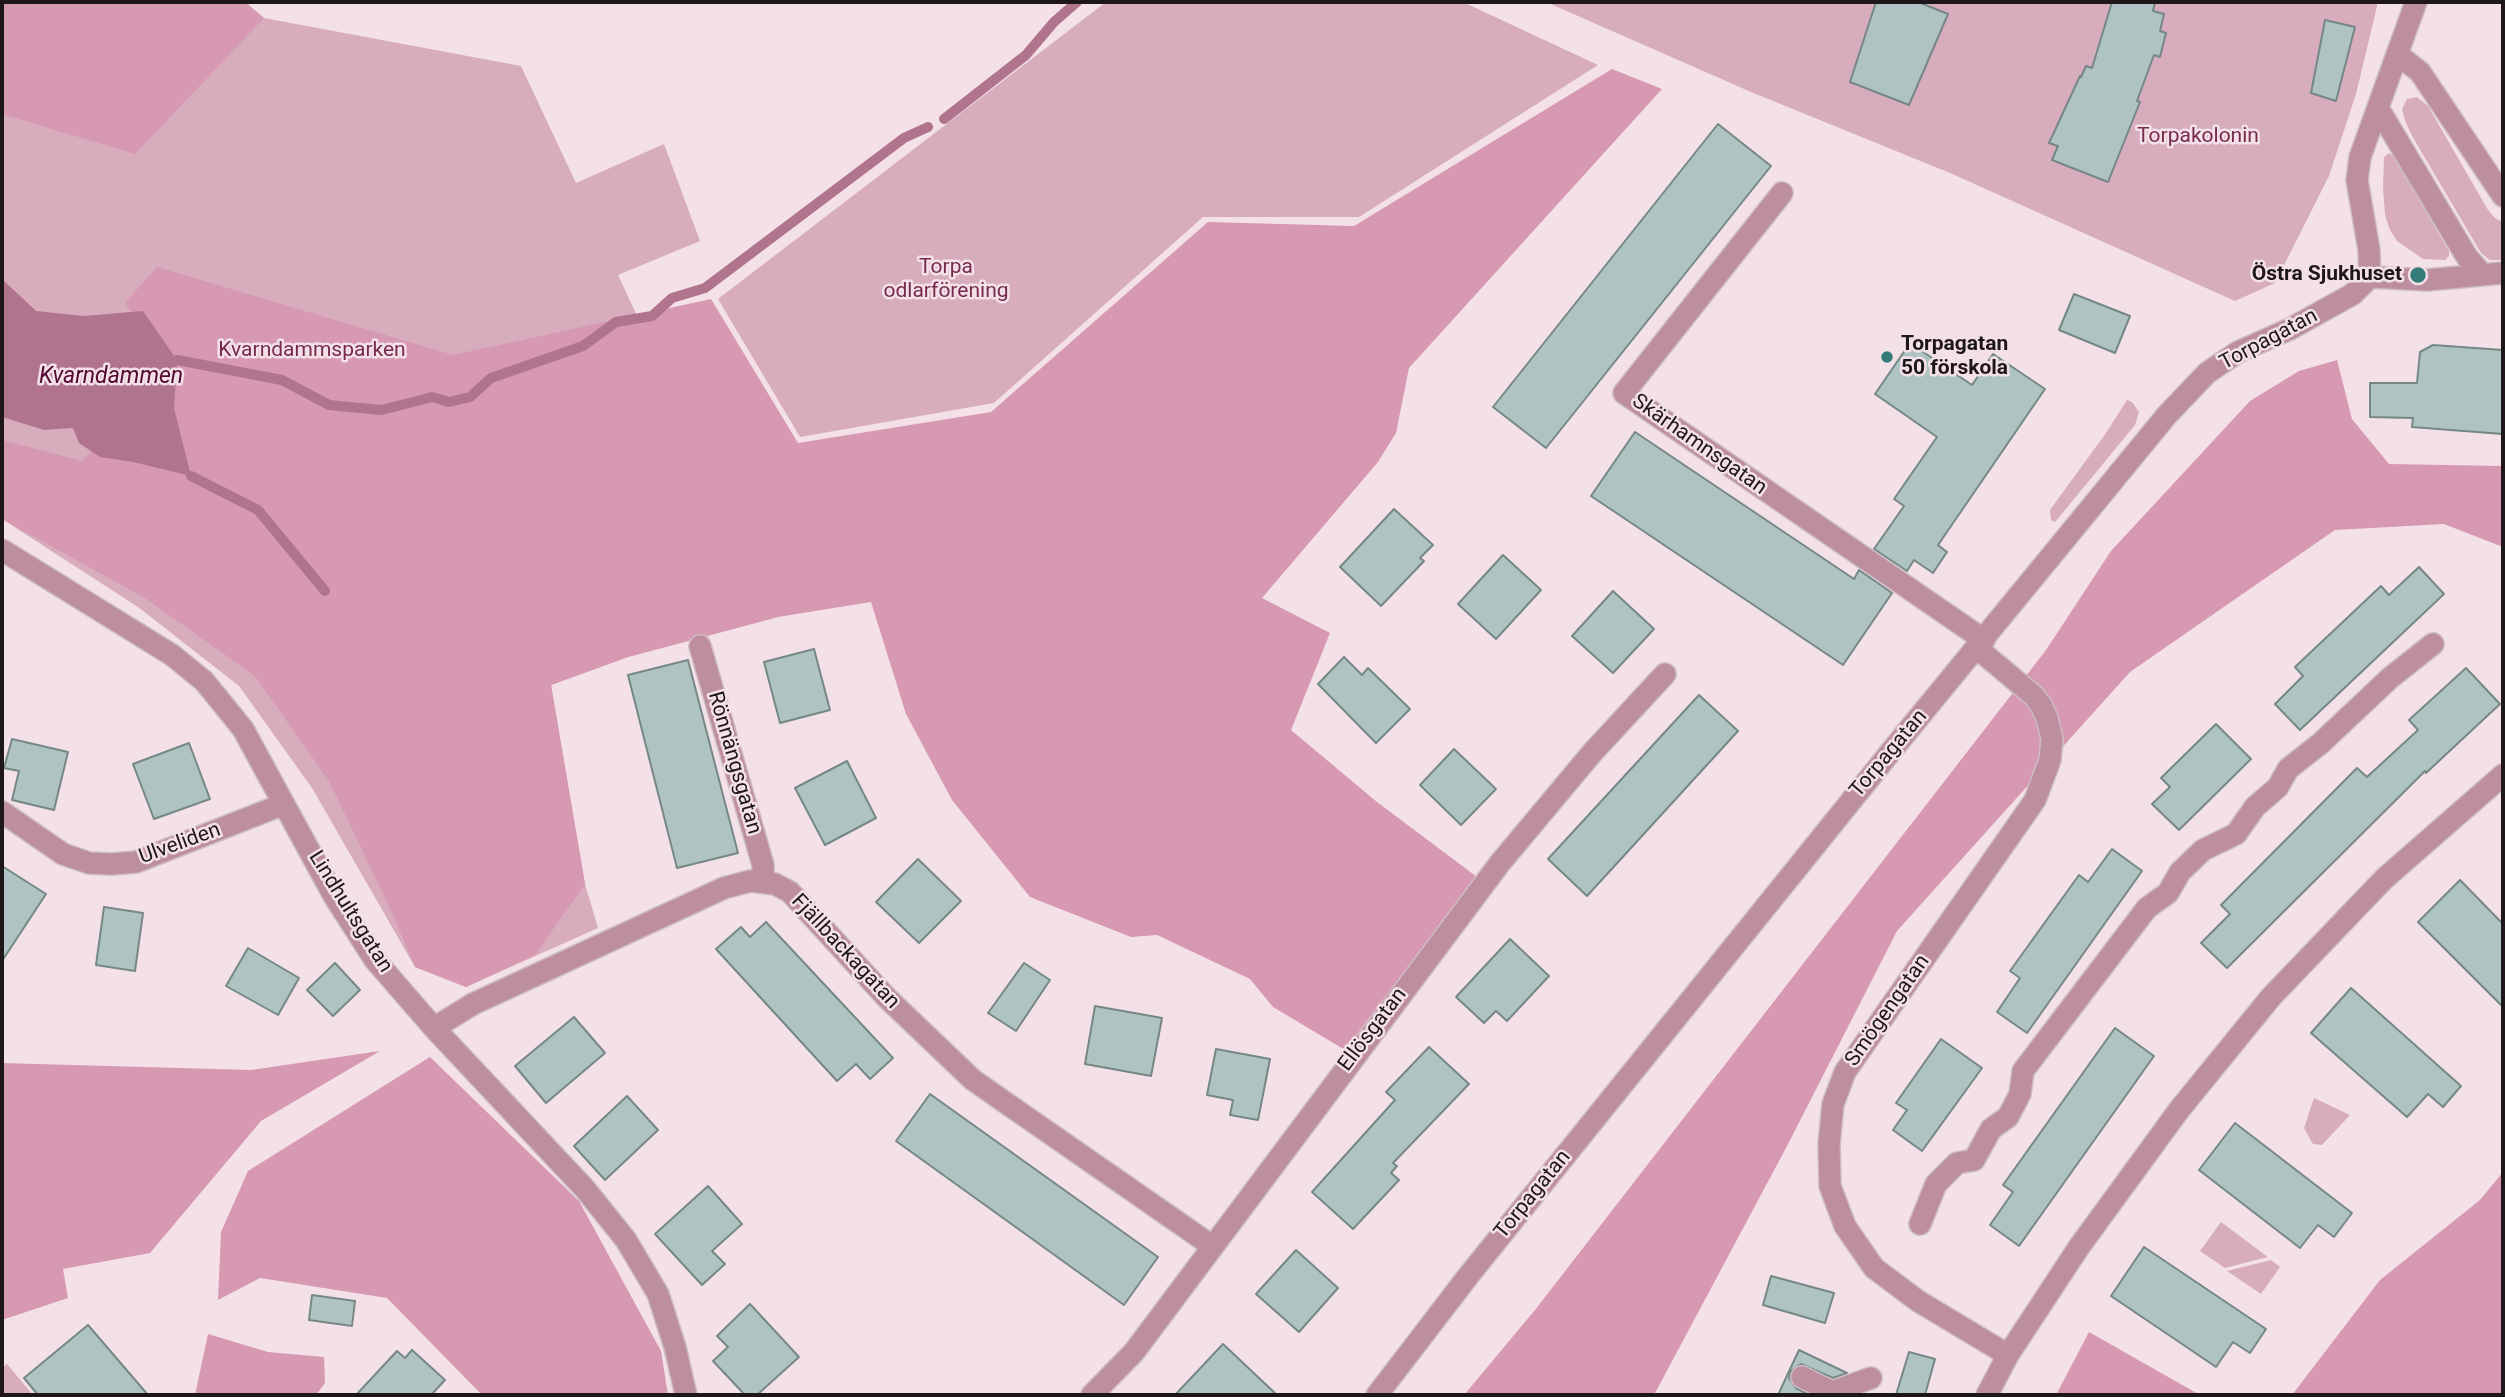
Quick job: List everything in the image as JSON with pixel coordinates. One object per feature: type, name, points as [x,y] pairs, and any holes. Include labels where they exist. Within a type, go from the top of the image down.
[{"type":"street","points":[[2416,2],[2360,157],[2357,180],[2369,250],[2370,277],[2427,280],[2503,273]]},
{"type":"street","points":[[2397,54],[2420,72],[2503,196]]},
{"type":"street","points":[[2378,108],[2467,257],[2482,274]]},
{"type":"street","name":"Skärhamnsgatan","points":[[1782,194],[1624,393],[1980,644]]},
{"type":"street","name":"Torpagatan","points":[[1377,1395],[1477,1264],[2167,415],[2207,373],[2238,352],[2290,329],[2353,294],[2370,277]]},
{"type":"street","name":"Lindhultsgatan","points":[[2,550],[172,655],[204,681],[243,729],[334,895],[375,960],[434,1028],[585,1189],[626,1240],[658,1294],[675,1347],[686,1395]]},
{"type":"street","points":[[1920,1224],[1936,1184],[1957,1163],[1974,1160],[1992,1129],[2008,1117],[2020,1094],[2023,1071],[2147,908],[2168,893],[2180,872],[2203,850],[2236,834],[2255,807],[2278,786],[2288,769],[2321,743],[2390,678],[2434,643]]},
{"type":"street","name":"Smögengatan","points":[[1980,644],[2041,705],[2052,739],[2050,760],[2035,800],[1845,1072],[1833,1104],[1829,1144],[1830,1186],[1845,1226],[1874,1268],[1918,1301],[2008,1354]]},
{"type":"street","name":"Rönnängsgatan","points":[[700,646],[763,866],[763,881]]},
{"type":"street","name":"Ellösgatan","points":[[1092,1395],[1133,1352],[1500,863],[1592,753],[1665,674]]},
{"type":"street","points":[[1987,1395],[2008,1354],[2079,1247],[2172,1120],[2271,997],[2384,879],[2503,775]]},
{"type":"street","name":"Ulveliden","points":[[2,813],[63,854],[89,863],[112,864],[146,858],[284,804]]},
{"type":"street","points":[[434,1028],[473,1004],[724,888],[750,881],[763,881]]},
{"type":"street","name":"Fjällbackagatan","points":[[763,881],[790,892],[886,997],[973,1080],[1212,1246]]},
{"type":"street","points":[[1802,1377],[1832,1392],[1871,1378]]},
{"type":"green space","name":"Kvarndammsparken","points":[[2,2],[245,2],[264,18],[521,66],[576,183],[664,144],[700,241],[618,275],[778,617],[628,657],[551,685],[585,884],[598,928],[466,987],[415,967],[312,788],[239,686],[138,607],[2,519]]},
{"type":"green space","points":[[2,2],[245,2],[264,18],[135,154],[2,114]]},
{"type":"green space","name":"Torpa odlarförening","points":[[1106,2],[1463,2],[1598,65],[1359,217],[1203,217],[994,403],[800,437],[718,299]]},
{"type":"green space","name":"Torpakolonin","points":[[1546,2],[2378,2],[2356,94],[2329,176],[2275,283],[2235,301],[1950,173],[1751,92]]},
{"type":"green space","points":[[1612,69],[1662,89],[1409,368],[1396,433],[1378,462],[1262,598],[1330,633],[1291,730],[1377,802],[1477,877],[1345,1050],[1273,1007],[1250,979],[1157,935],[1131,937],[1030,897],[952,800],[906,714],[871,602],[778,617],[628,657],[551,685],[585,884],[535,955],[466,987],[415,967],[329,781],[255,676],[145,598],[2,519],[2,440],[82,461],[129,419],[174,373],[125,303],[157,267],[453,355],[711,299],[798,443],[991,412],[1208,222],[1354,226]]},
{"type":"green space","points":[[2417,97],[2428,106],[2488,210],[2503,222],[2503,260],[2490,260],[2481,253],[2412,136],[2402,109],[2407,99]]},
{"type":"green space","points":[[2389,153],[2395,158],[2449,251],[2445,260],[2423,259],[2397,241],[2390,230],[2385,215],[2383,188],[2384,157]]},
{"type":"green space","points":[[2337,360],[2352,419],[2389,464],[2503,466],[2503,547],[2444,524],[2335,530],[2130,672],[1897,931],[1787,1146],[1654,1395],[1464,1395],[1535,1310],[2046,650],[2111,551],[2250,401],[2299,371]]},
{"type":"green space","points":[[2127,400],[2132,402],[2139,412],[2135,425],[2055,522],[2051,520],[2050,510]]},
{"type":"green space","points":[[380,1051],[261,1121],[150,1253],[63,1269],[68,1298],[2,1320],[2,1063],[251,1070]]},
{"type":"green space","points":[[430,1057],[579,1201],[661,1351],[668,1395],[482,1395],[387,1298],[260,1278],[218,1300],[221,1232],[248,1171]]},
{"type":"green space","points":[[2314,1098],[2350,1115],[2322,1145],[2313,1144],[2304,1128]]},
{"type":"green space","points":[[2503,1172],[2503,1395],[2292,1395],[2380,1280],[2480,1200]]},
{"type":"green space","points":[[2221,1222],[2268,1257],[2225,1268],[2200,1251]]},
{"type":"green space","points":[[2271,1260],[2280,1267],[2261,1294],[2227,1271]]},
{"type":"green space","points":[[2089,1332],[2200,1395],[2056,1395]]},
{"type":"green space","points":[[208,1334],[268,1352],[324,1357],[325,1383],[316,1395],[195,1395]]},
{"type":"green space","points":[[7,1364],[33,1395],[2,1395],[2,1368]]},
{"type":"water","name":"Kvarndammen","points":[[2,279],[36,311],[84,316],[143,311],[177,360],[174,408],[191,476],[100,457],[79,443],[73,428],[44,430],[2,417]]},
{"type":"building","points":[[1876,2],[1918,2],[1948,14],[1909,105],[1850,82]]},
{"type":"building","points":[[2112,2],[2155,2],[2153,11],[2164,14],[2160,31],[2166,33],[2160,57],[2154,55],[2137,101],[2140,102],[2108,182],[2052,160],[2058,146],[2049,143],[2080,76],[2086,66],[2092,68]]},
{"type":"building","points":[[2325,20],[2355,27],[2336,101],[2311,93]]},
{"type":"building","points":[[1718,124],[1771,166],[1546,448],[1493,407]]},
{"type":"building","points":[[2074,294],[2130,316],[2115,353],[2059,330]]},
{"type":"building","points":[[1910,343],[1972,385],[1993,354],[2045,389],[1938,545],[1947,552],[1933,573],[1914,560],[1907,571],[1874,549],[1904,506],[1894,499],[1937,437],[1875,394]]},
{"type":"building","points":[[2433,345],[2503,350],[2503,434],[2412,427],[2413,418],[2370,417],[2370,383],[2417,383],[2420,352]]},
{"type":"building","points":[[1635,432],[1854,579],[1859,570],[1892,593],[1843,665],[1591,496]]},
{"type":"building","points":[[1394,509],[1433,545],[1420,558],[1424,561],[1381,606],[1340,567]]},
{"type":"building","points":[[1503,555],[1541,590],[1496,639],[1458,604]]},
{"type":"building","points":[[2419,567],[2444,594],[2300,730],[2275,704],[2303,676],[2295,667],[2381,586],[2389,595]]},
{"type":"building","points":[[1613,591],[1654,629],[1613,673],[1572,636]]},
{"type":"building","points":[[814,649],[830,710],[780,723],[764,662]]},
{"type":"building","points":[[1344,657],[1362,675],[1368,668],[1410,709],[1376,743],[1318,684]]},
{"type":"building","points":[[688,660],[738,853],[677,868],[628,675]]},
{"type":"building","points":[[2466,668],[2500,704],[2426,773],[2425,771],[2227,968],[2201,943],[2230,914],[2221,905],[2357,768],[2367,777],[2418,730],[2409,720]]},
{"type":"building","points":[[1699,695],[1738,731],[1587,896],[1548,859]]},
{"type":"building","points":[[2216,724],[2251,759],[2179,830],[2152,804],[2170,787],[2161,778]]},
{"type":"building","points":[[12,739],[68,752],[54,810],[12,800],[19,771],[4,768]]},
{"type":"building","points":[[189,743],[210,799],[154,819],[133,764]]},
{"type":"building","points":[[1454,749],[1496,789],[1461,825],[1420,785]]},
{"type":"building","points":[[847,761],[876,818],[825,845],[795,788]]},
{"type":"building","points":[[2112,849],[2142,871],[2027,1033],[1997,1012],[2020,978],[2010,971],[2079,875],[2088,882]]},
{"type":"building","points":[[918,859],[961,901],[919,943],[876,902]]},
{"type":"building","points":[[2,866],[46,894],[2,961]]},
{"type":"building","points":[[2460,880],[2503,924],[2503,1007],[2418,922]]},
{"type":"building","points":[[104,907],[143,913],[135,971],[96,965]]},
{"type":"building","points":[[766,922],[893,1058],[870,1079],[856,1064],[837,1081],[716,949],[741,927],[750,937]]},
{"type":"building","points":[[1510,939],[1549,976],[1507,1021],[1496,1011],[1484,1023],[1456,997]]},
{"type":"building","points":[[248,948],[299,978],[278,1015],[226,986]]},
{"type":"building","points":[[335,963],[360,990],[333,1016],[307,990]]},
{"type":"building","points":[[1024,963],[1050,980],[1016,1031],[988,1013]]},
{"type":"building","points":[[2351,988],[2461,1086],[2443,1107],[2428,1094],[2407,1117],[2311,1033]]},
{"type":"building","points":[[1095,1006],[1162,1018],[1151,1076],[1085,1064]]},
{"type":"building","points":[[574,1017],[605,1053],[546,1103],[515,1066]]},
{"type":"building","points":[[2115,1028],[2154,1056],[2019,1246],[1990,1225],[2013,1192],[2003,1185]]},
{"type":"building","points":[[1941,1039],[1982,1068],[1922,1151],[1893,1130],[1907,1110],[1896,1103]]},
{"type":"building","points":[[1429,1047],[1469,1084],[1393,1163],[1397,1166],[1391,1173],[1399,1180],[1353,1229],[1312,1192],[1395,1100],[1386,1092]]},
{"type":"building","points":[[1216,1049],[1270,1059],[1258,1120],[1230,1115],[1233,1100],[1207,1095]]},
{"type":"building","points":[[930,1094],[1158,1257],[1124,1305],[896,1141]]},
{"type":"building","points":[[627,1096],[658,1130],[605,1180],[574,1146]]},
{"type":"building","points":[[2235,1123],[2352,1213],[2334,1237],[2318,1225],[2300,1248],[2199,1170]]},
{"type":"building","points":[[708,1186],[742,1224],[712,1251],[725,1264],[702,1285],[655,1234]]},
{"type":"building","points":[[2144,1247],[2266,1329],[2250,1353],[2233,1342],[2216,1367],[2111,1296]]},
{"type":"building","points":[[1296,1250],[1338,1288],[1299,1332],[1256,1294]]},
{"type":"building","points":[[1771,1276],[1834,1293],[1825,1323],[1763,1305]]},
{"type":"building","points":[[312,1295],[355,1301],[352,1326],[309,1320]]},
{"type":"building","points":[[750,1304],[799,1357],[757,1395],[745,1395],[713,1361],[728,1347],[717,1336]]},
{"type":"building","points":[[88,1325],[148,1395],[38,1395],[24,1378]]},
{"type":"building","points":[[1223,1344],[1277,1395],[1175,1395]]},
{"type":"building","points":[[412,1350],[445,1380],[431,1395],[356,1395],[397,1351],[405,1358]]},
{"type":"building","points":[[1799,1350],[1847,1373],[1833,1378],[1801,1364],[1791,1371],[1789,1378],[1796,1388],[1809,1395],[1778,1395]]},
{"type":"building","points":[[1909,1352],[1935,1359],[1925,1395],[1896,1395]]},
{"type":"waterway","points":[[944,119],[1026,55],[1054,22],[1077,2]]},
{"type":"waterway","points":[[177,360],[282,380],[329,405],[382,410],[432,397],[449,402],[470,397],[491,378],[583,346],[616,322],[652,316],[672,298],[705,288],[904,138],[928,127]]},
{"type":"waterway","points":[[191,476],[258,510],[325,591]]},
{"type":"place","name":"Östra Sjukhuset","points":[[2418,275]]},
{"type":"place","name":"Torpagatan 50 förskola","points":[[1887,357]]}]
